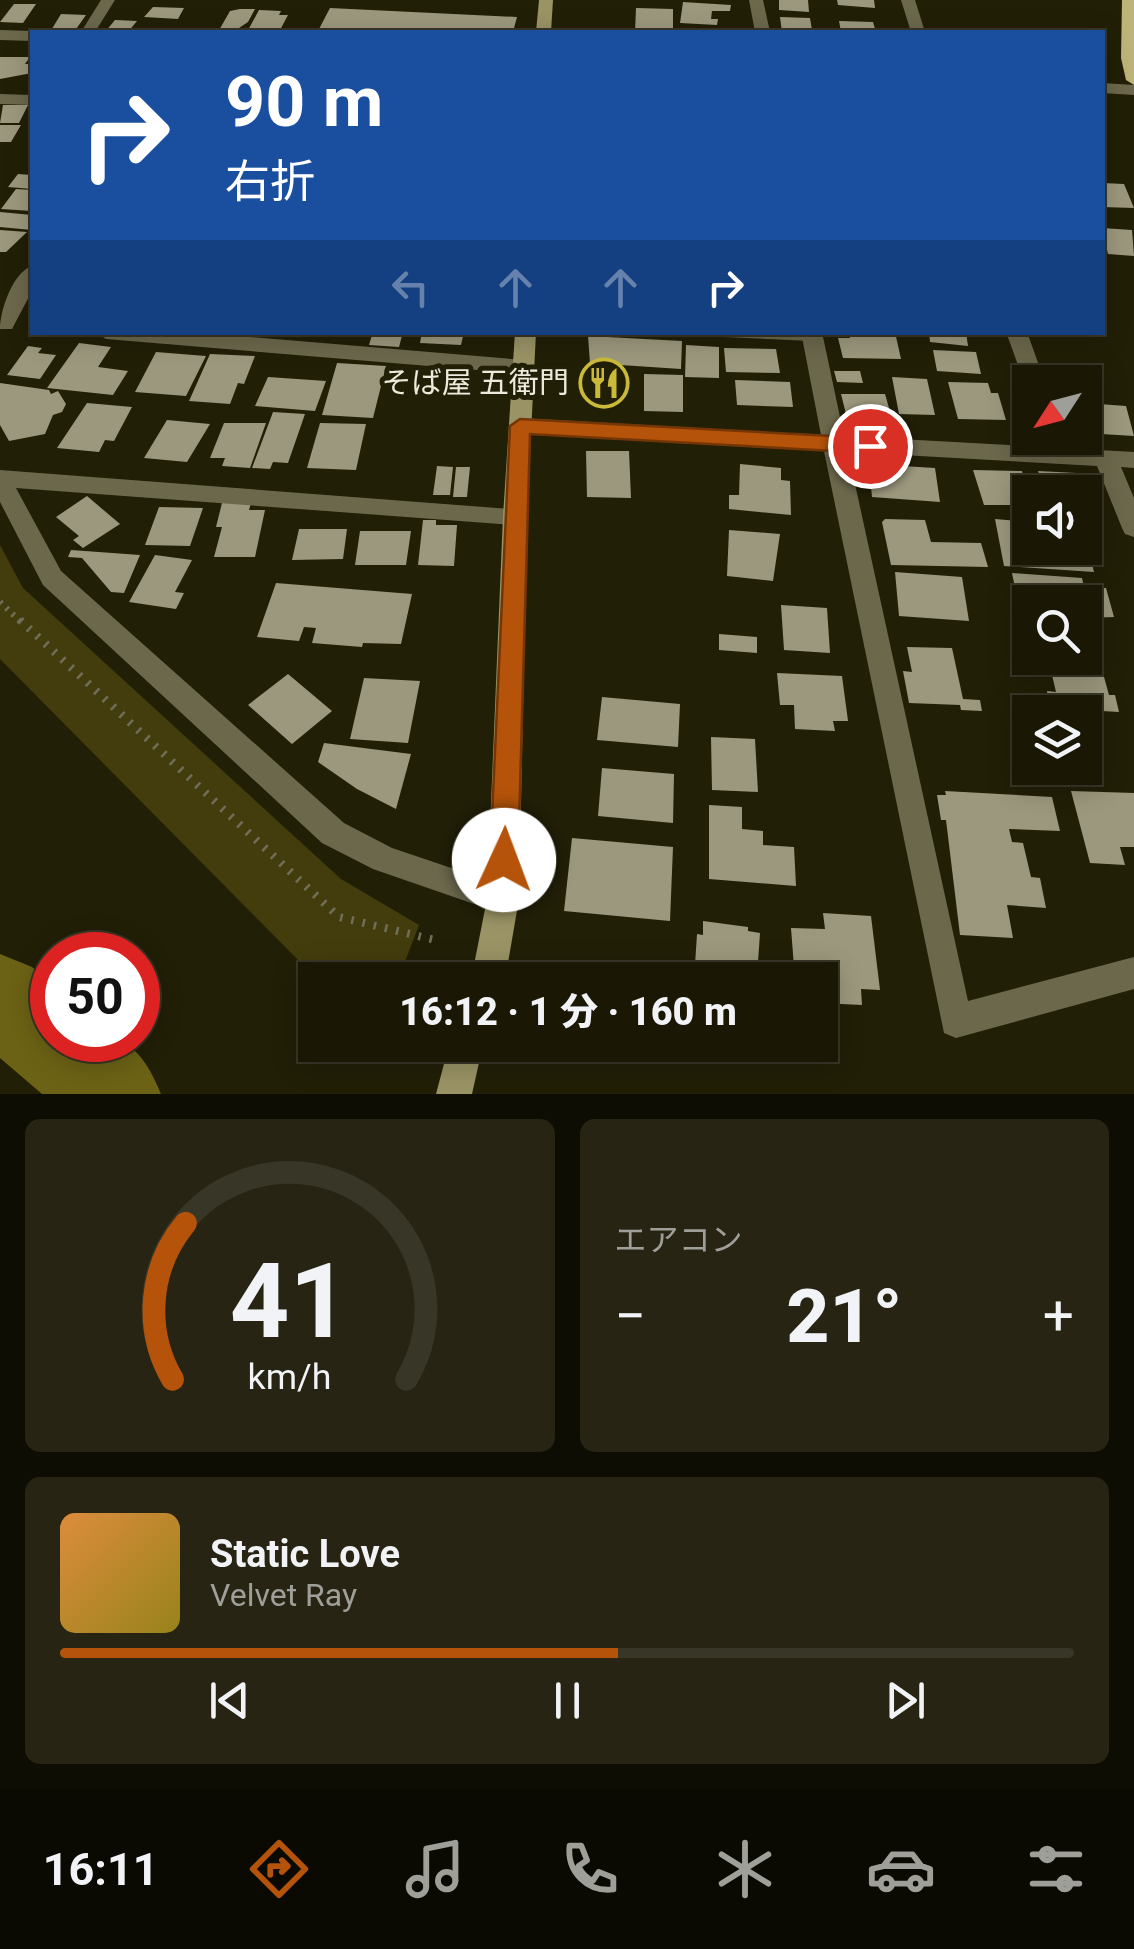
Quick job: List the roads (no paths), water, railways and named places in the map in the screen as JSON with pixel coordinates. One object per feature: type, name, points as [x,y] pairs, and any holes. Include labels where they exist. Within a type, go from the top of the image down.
[{"type":"main road","points":[[544,30],[546,0]]},
{"type":"main road","points":[[1130,0],[1129,58],[1134,80]]},
{"type":"main road","points":[[491,962],[502,898],[514,516],[526,335]]},
{"type":"street","points":[[89,30],[108,0]]},
{"type":"street","points":[[756,0],[762,30]]},
{"type":"street","points":[[908,0],[917,30]]},
{"type":"street","points":[[0,34],[30,36]]},
{"type":"street","points":[[1105,88],[1134,90]]},
{"type":"street","points":[[0,98],[30,100]]},
{"type":"street","points":[[30,275],[2,324],[30,326]]},
{"type":"street","points":[[177,335],[524,367]]},
{"type":"street","points":[[811,335],[956,1022],[1134,973]]},
{"type":"street","points":[[1017,335],[1028,365]]},
{"type":"street","points":[[520,426],[832,444],[1012,446]]},
{"type":"street","points":[[1090,455],[1134,460]]},
{"type":"street","points":[[1106,459],[1134,528]]},
{"type":"street","points":[[0,478],[514,516]]},
{"type":"street","points":[[0,478],[52,578],[333,834],[384,860],[502,898]]},
{"type":"waterway","points":[[0,999],[114,1094]]},
{"type":"place","name":"そば屋 五衛門","points":[[604,383]]}]
